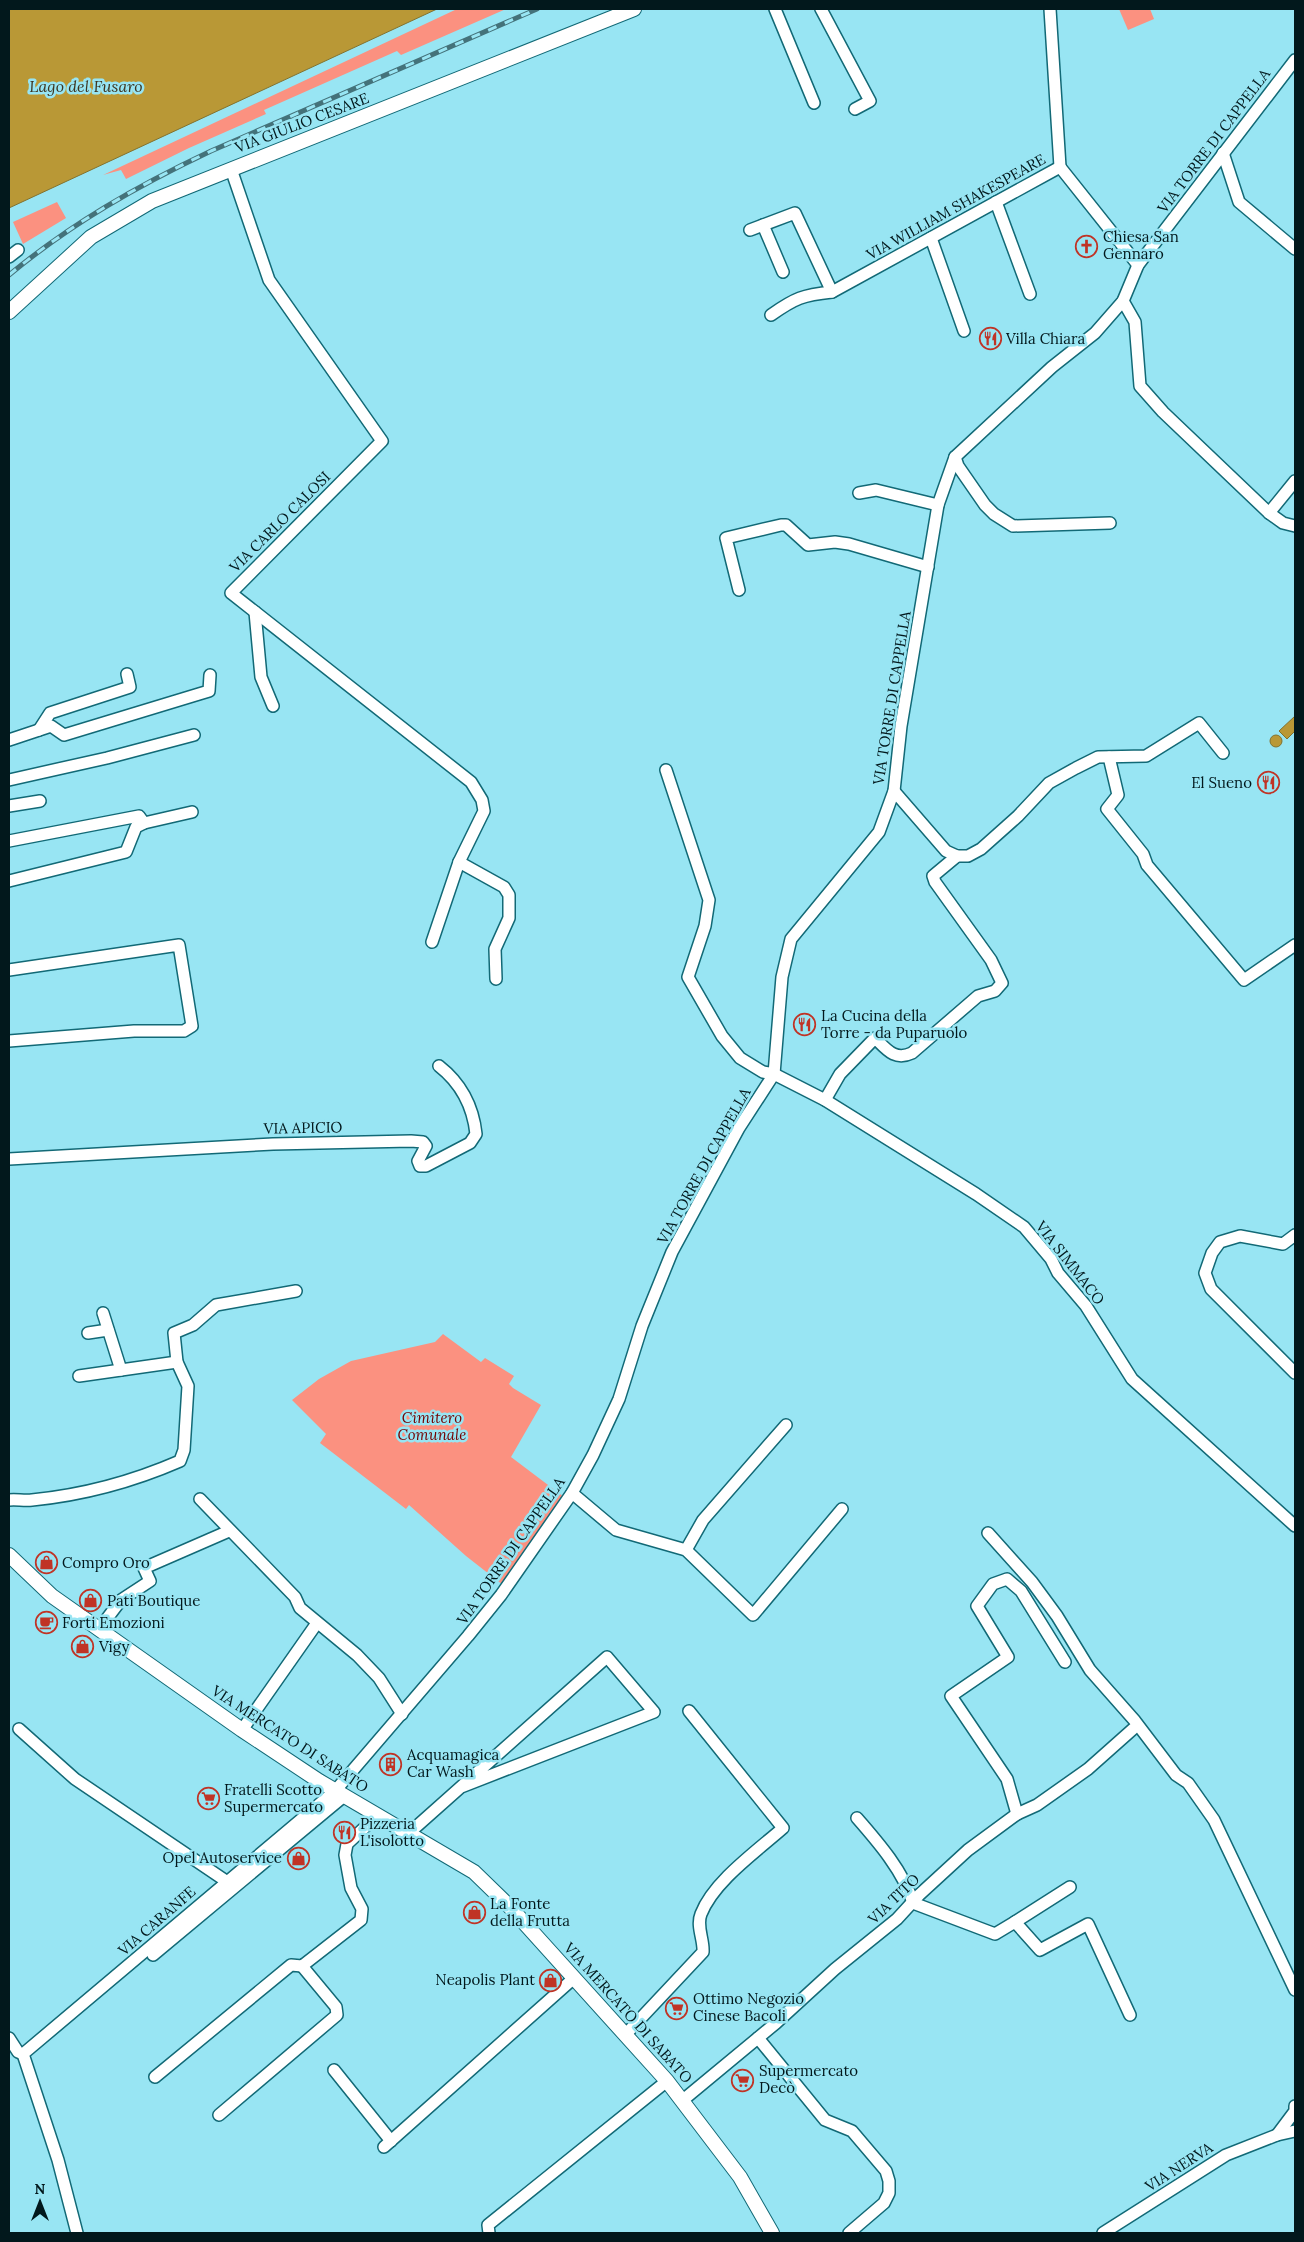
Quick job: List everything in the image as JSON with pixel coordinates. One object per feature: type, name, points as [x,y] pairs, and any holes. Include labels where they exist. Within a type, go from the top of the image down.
[{"type":"street","name":"VIA GIULIO CESARE","points":[[9,312],[90,237],[152,201],[634,9]]},
{"type":"street","points":[[775,9],[814,103]]},
{"type":"street","points":[[821,9],[870,101],[855,109]]},
{"type":"street","name":"VIA WILLIAM SHAKESPEARE","points":[[772,315],[788,303],[806,294],[832,292],[1060,167],[1050,9]]},
{"type":"street","name":"VIA TORRE DI CAPPELLA","points":[[339,1793],[501,1595],[572,1493],[593,1455],[619,1398],[642,1326],[672,1252],[739,1128],[774,1074],[782,977],[790,939],[879,832],[894,791],[901,726],[938,505],[955,457],[1052,367],[1094,333],[1123,301],[1138,265],[1295,60]]},
{"type":"street","points":[[1223,153],[1239,202],[1295,248]]},
{"type":"street","points":[[1060,167],[1138,265]]},
{"type":"street","name":"VIA CARLO CALOSI","points":[[231,169],[269,280],[382,441],[231,593],[471,782],[482,800],[484,811],[458,862],[432,942]]},
{"type":"street","points":[[996,202],[1030,294]]},
{"type":"street","points":[[750,230],[795,213],[832,292]]},
{"type":"street","points":[[763,225],[783,272]]},
{"type":"street","points":[[931,238],[964,331]]},
{"type":"street","points":[[1123,301],[1136,330],[1137,374],[1140,386],[1163,412],[1269,513],[1283,523],[1295,526]]},
{"type":"street","points":[[955,457],[958,466],[985,505],[994,514],[1013,526],[1110,523]]},
{"type":"street","points":[[1269,513],[1295,481]]},
{"type":"street","points":[[859,493],[876,490],[938,505]]},
{"type":"street","points":[[739,590],[726,538],[752,530],[781,525],[786,525],[808,545],[835,542],[849,544],[928,567]]},
{"type":"street","points":[[255,612],[260,677],[273,706]]},
{"type":"street","points":[[40,730],[50,713],[130,687],[127,674]]},
{"type":"street","points":[[9,740],[51,726],[64,735],[209,691],[210,675]]},
{"type":"street","points":[[894,791],[946,850],[957,856],[968,856],[981,849],[1018,816],[1049,783],[1098,757],[1146,756],[1199,723],[1223,753]]},
{"type":"street","points":[[9,780],[107,758],[194,735]]},
{"type":"street","points":[[1109,757],[1118,795],[1107,809],[1143,854],[1147,865],[1244,980],[1295,945]]},
{"type":"street","name":"VIA SIMMACO","points":[[666,770],[709,900],[706,926],[688,977],[722,1036],[740,1058],[763,1072],[774,1074],[824,1100],[976,1194],[1024,1227],[1051,1259],[1058,1273],[1086,1306],[1132,1379],[1295,1526]]},
{"type":"street","points":[[9,806],[40,802]]},
{"type":"street","points":[[9,881],[126,852],[136,828],[144,823],[192,812]]},
{"type":"street","points":[[9,841],[138,816],[144,823]]},
{"type":"street","points":[[824,1100],[840,1074],[875,1038],[894,1056],[902,1057],[912,1053],[978,996],[995,991],[1002,983],[991,960],[935,882],[933,876],[957,856]]},
{"type":"street","points":[[458,862],[504,887],[509,895],[509,918],[495,949],[496,980]]},
{"type":"street","points":[[9,970],[179,945],[192,1026],[184,1031],[125,1032],[9,1041]]},
{"type":"street","name":"VIA APICIO","points":[[9,1159],[273,1144],[411,1140],[423,1142],[426,1146],[418,1161],[420,1166],[426,1166],[470,1143],[476,1134],[474,1118],[467,1098],[450,1074],[439,1066]]},
{"type":"street","points":[[1295,1235],[1283,1244],[1240,1236],[1220,1242],[1212,1253],[1205,1273],[1210,1289],[1295,1373]]},
{"type":"street","points":[[9,1500],[30,1500],[85,1492],[155,1472],[180,1461],[184,1450],[188,1386],[177,1362],[174,1333],[193,1325],[216,1305],[296,1291]]},
{"type":"street","points":[[103,1313],[121,1370]]},
{"type":"street","points":[[88,1333],[108,1330]]},
{"type":"street","points":[[79,1376],[177,1362]]},
{"type":"street","points":[[686,1550],[703,1520],[786,1424]]},
{"type":"street","points":[[572,1493],[616,1530],[686,1550],[753,1616],[842,1508]]},
{"type":"street","points":[[200,1499],[295,1597],[300,1608],[357,1655],[380,1678],[402,1714]]},
{"type":"street","points":[[99,1629],[121,1600],[150,1581],[144,1568],[229,1531]]},
{"type":"street","points":[[988,1533],[1032,1582],[1057,1616],[1090,1670],[1135,1721],[1176,1775],[1188,1783],[1202,1800],[1214,1820],[1295,1990]]},
{"type":"street","name":"VIA MERCATO DI SABATO","points":[[9,1555],[52,1596],[242,1730],[339,1793],[474,1872],[510,1906],[683,2100],[740,2177],[772,2233]]},
{"type":"street","points":[[1017,1814],[1007,1779],[951,1696],[1008,1657],[977,1606],[993,1584],[1007,1579],[1021,1591],[1065,1662]]},
{"type":"street","points":[[242,1730],[317,1623]]},
{"type":"street","points":[[408,1834],[607,1657],[654,1712],[461,1787]]},
{"type":"street","points":[[626,2034],[703,1952],[699,1924],[701,1914],[724,1879],[783,1828],[689,1711]]},
{"type":"street","points":[[19,1728],[75,1779],[226,1880]]},
{"type":"street","name":"VIA TITO","points":[[683,2100],[758,2038],[835,1969],[897,1920],[919,1895],[968,1850],[1017,1814],[1038,1805],[1088,1769],[1133,1729]]},
{"type":"street","points":[[28,2054],[339,1793]]},
{"type":"street","name":"VIA CARANFE","points":[[28,2054],[226,1880],[339,1793]]},
{"type":"street","points":[[155,2078],[291,1965],[302,1966],[361,1920],[362,1909],[351,1888],[346,1855],[347,1844],[378,1815]]},
{"type":"street","points":[[857,1818],[876,1840],[909,1889],[913,1903],[995,1934],[1070,1887]]},
{"type":"street","points":[[1015,1922],[1040,1950],[1088,1924],[1130,2015]]},
{"type":"street","points":[[219,2115],[337,2015],[336,2007],[302,1966]]},
{"type":"street","points":[[334,2070],[388,2144],[574,1978]]},
{"type":"street","points":[[9,2038],[18,2052],[28,2054]]},
{"type":"street","points":[[758,2038],[825,2120],[852,2131],[886,2172],[890,2182],[889,2193],[884,2204],[849,2233]]},
{"type":"street","points":[[28,2054],[77,2233]]},
{"type":"street","points":[[489,2233],[488,2225],[667,2081]]},
{"type":"street","points":[[1277,2135],[1295,2111],[1295,2106]]},
{"type":"street","name":"VIA NERVA","points":[[1103,2233],[1226,2155],[1277,2135],[1295,2131]]},
{"type":"green space","points":[[457,9],[506,9],[401,55],[397,51],[264,110],[266,114],[189,148],[126,179],[121,170],[103,175]]},
{"type":"green space","points":[[1119,9],[1150,9],[1154,19],[1128,30]]},
{"type":"green space","points":[[57,202],[66,218],[23,244],[13,222]]},
{"type":"green space","name":"Cimitero Comunale","points":[[443,1334],[481,1362],[485,1358],[514,1376],[509,1384],[541,1405],[511,1457],[564,1497],[503,1585],[466,1556],[409,1505],[406,1509],[320,1443],[326,1434],[292,1400],[319,1379],[351,1361],[435,1342]]},
{"type":"water","name":"Lago del Fusaro","points":[[9,9],[437,9],[9,208]]},
{"type":"water","points":[[1295,716],[1295,731],[1287,739],[1279,731]]},
{"type":"water","points":[[1274,735],[1278,735],[1282,741],[1278,747],[1274,747],[1270,743],[1270,739]]},
{"type":"railway","points":[[9,275],[81,222],[131,192],[184,164],[537,9]]},
{"type":"place","name":"Chiesa San Gennaro","points":[[1087,246]]},
{"type":"place","name":"Villa Chiara","points":[[990,339]]},
{"type":"place","name":"El Sueno","points":[[1268,783]]},
{"type":"place","name":"La Cucina della Torre - da Puparuolo","points":[[805,1025]]},
{"type":"place","name":"Compro Oro","points":[[46,1563]]},
{"type":"place","name":"Pati Boutique","points":[[91,1601]]},
{"type":"place","name":"Forti Emozioni","points":[[46,1623]]},
{"type":"place","name":"Vigy","points":[[83,1647]]},
{"type":"place","name":"Acquamagica Car Wash","points":[[391,1764]]},
{"type":"place","name":"Fratelli Scotto Supermercato","points":[[208,1799]]},
{"type":"place","name":"Pizzeria L'isolotto","points":[[344,1833]]},
{"type":"place","name":"Opel Autoservice","points":[[298,1858]]},
{"type":"place","name":"La Fonte della Frutta","points":[[474,1913]]},
{"type":"place","name":"Neapolis Plant","points":[[551,1980]]},
{"type":"place","name":"Ottimo Negozio Cinese Bacoli","points":[[677,2008]]},
{"type":"place","name":"Supermercato Decò","points":[[743,2080]]}]
